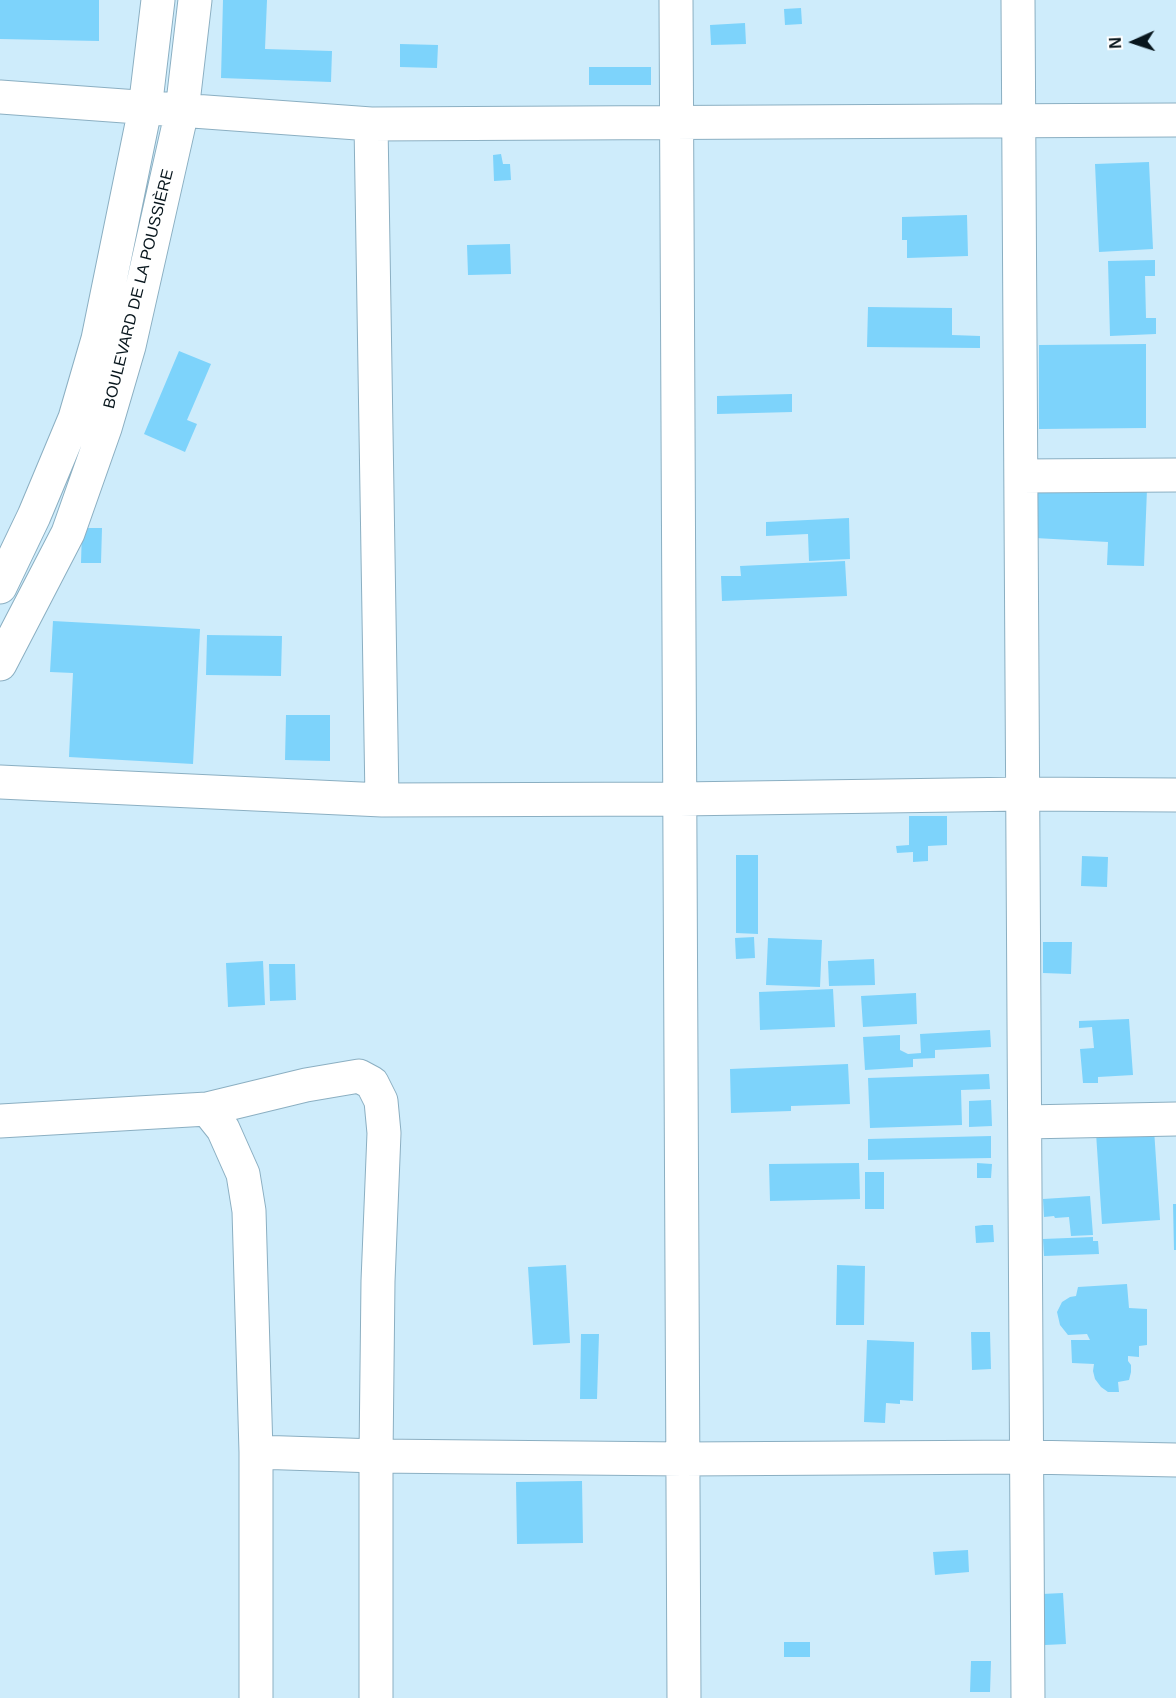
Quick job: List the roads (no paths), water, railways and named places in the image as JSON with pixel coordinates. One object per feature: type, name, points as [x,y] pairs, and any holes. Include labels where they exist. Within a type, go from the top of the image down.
[{"type":"street","name":"BOULEVARD DE LA POUSSIÈRE","points":[[0,587],[34,516],[78,406],[98,339],[145,109],[158,0]]},
{"type":"street","name":"BOULEVARD DE LA POUSSIÈRE","points":[[0,664],[68,532],[105,428],[129,346],[182,111],[195,0]]},
{"type":"street","points":[[676,0],[684,1698]]},
{"type":"street","points":[[1018,0],[1028,1698]]},
{"type":"street","points":[[0,97],[370,124],[1176,120]]},
{"type":"street","points":[[370,124],[382,800]]},
{"type":"street","points":[[1021,476],[1176,475]]},
{"type":"street","points":[[0,782],[382,800],[680,800],[1023,794],[1176,795]]},
{"type":"street","points":[[0,1120],[207,1109],[306,1085],[359,1076],[372,1083],[381,1101],[384,1133],[378,1281],[376,1698]]},
{"type":"street","points":[[207,1109],[223,1129],[243,1174],[249,1211],[256,1452],[256,1698]]},
{"type":"street","points":[[1025,1122],[1176,1119]]},
{"type":"street","points":[[256,1452],[376,1456],[683,1459],[1027,1457],[1176,1460]]}]
